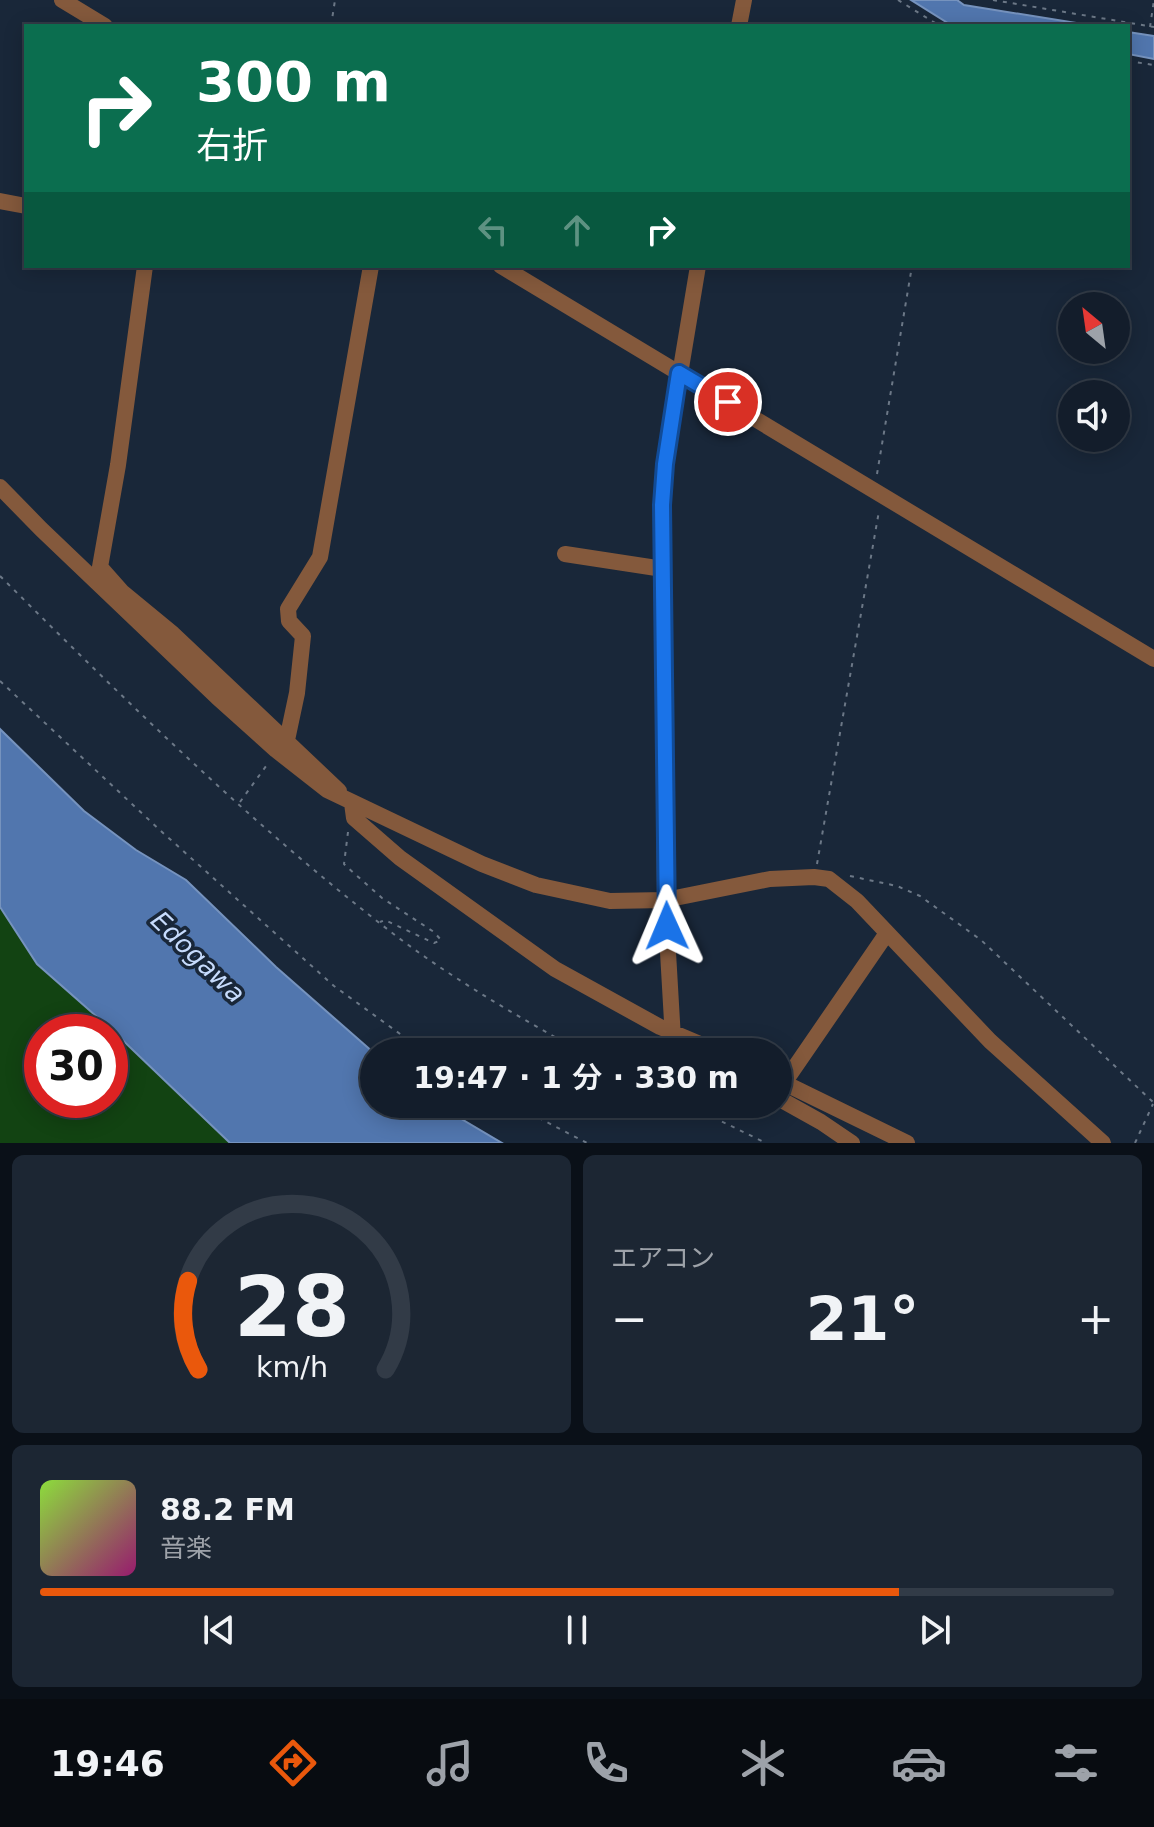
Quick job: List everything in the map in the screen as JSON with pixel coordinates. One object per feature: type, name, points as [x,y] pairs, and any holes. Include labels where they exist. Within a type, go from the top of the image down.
[{"type":"street","points":[[62,0],[102,24]]},
{"type":"street","points":[[739,24],[744,0]]},
{"type":"street","points":[[0,201],[24,206]]},
{"type":"street","points":[[145,268],[118,465],[100,567],[122,592],[173,634],[314,782],[350,807],[400,858],[555,969],[660,1027],[688,1038]]},
{"type":"street","points":[[282,745],[297,693],[303,636],[289,621],[288,609],[320,557],[371,268]]},
{"type":"street","points":[[504,268],[1154,659]]},
{"type":"street","points":[[674,1038],[665,900],[665,464],[698,268]]},
{"type":"street","points":[[0,487],[137,621],[282,745]]},
{"type":"street","points":[[565,554],[663,569]]},
{"type":"street","points":[[122,592],[137,621]]},
{"type":"street","points":[[350,807],[536,885],[610,901],[665,900],[770,879],[829,879],[841,886],[990,1041],[1103,1143]]},
{"type":"street","points":[[792,1070],[887,933]]},
{"type":"street","points":[[792,1092],[907,1143]]},
{"type":"street","points":[[792,1097],[852,1143]]},
{"type":"path","points":[[331,24],[335,0]]},
{"type":"path","points":[[898,0],[937,24]]},
{"type":"path","points":[[993,0],[1152,27],[1154,0]]},
{"type":"path","points":[[1130,61],[1154,65]]},
{"type":"path","points":[[814,877],[912,268]]},
{"type":"path","points":[[0,576],[110,685],[239,803],[379,923],[506,1010],[557,1038]]},
{"type":"path","points":[[0,681],[334,986],[406,1038]]},
{"type":"path","points":[[239,803],[282,745]]},
{"type":"path","points":[[350,807],[344,864],[382,898],[434,932],[441,940],[434,943],[385,920],[379,923]]},
{"type":"path","points":[[845,875],[875,879],[920,896],[981,940],[1154,1103],[1135,1143]]},
{"type":"path","points":[[539,1118],[587,1143]]},
{"type":"path","points":[[715,1118],[766,1143]]},
{"type":"green space","points":[[0,906],[105,1014],[24,1014],[24,1118],[128,1118],[128,1037],[231,1143],[0,1143]]},
{"type":"water","points":[[911,0],[957,0],[964,5],[1083,24],[949,24]]},
{"type":"water","points":[[1130,32],[1154,36],[1154,59],[1130,54]]},
{"type":"water","name":"Edogawa","points":[[0,729],[84,811],[136,850],[186,880],[276,967],[360,1041],[360,1118],[460,1118],[502,1143],[230,1143],[128,1045],[128,1014],[94,1014],[37,964],[0,907]]},
{"type":"route","points":[[667,926],[662,505],[679,373],[728,402]]}]
